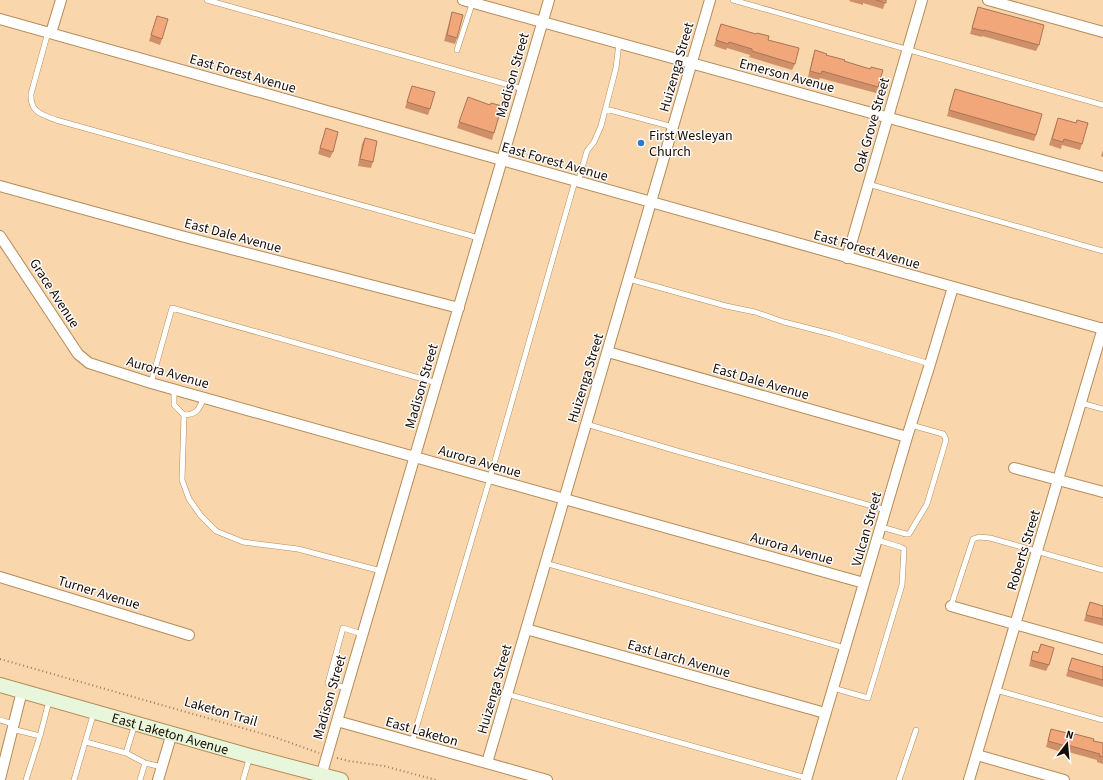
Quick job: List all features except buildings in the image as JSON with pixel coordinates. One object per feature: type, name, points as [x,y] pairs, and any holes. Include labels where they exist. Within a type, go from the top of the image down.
[{"type":"main road","name":"East Laketon Avenue","points":[[0,685],[172,733],[321,777],[341,780]]},
{"type":"street","points":[[49,33],[61,0]]},
{"type":"street","name":"Madison Street","points":[[321,777],[549,0]]},
{"type":"street","name":"Huizenga Street","points":[[487,763],[710,0]]},
{"type":"street","name":"Oak Grove Street","points":[[847,258],[922,0]]},
{"type":"street","points":[[988,0],[1103,32]]},
{"type":"street","name":"Emerson Avenue","points":[[470,1],[1103,178]]},
{"type":"street","name":"East Forest Avenue","points":[[0,19],[1103,329]]},
{"type":"street","name":"East Dale Avenue","points":[[0,186],[181,236],[459,308]]},
{"type":"street","name":"Grace Avenue","points":[[0,236],[78,354],[89,363]]},
{"type":"street","name":"Vulcan Street","points":[[806,779],[952,287]]},
{"type":"street","name":"Roberts Street","points":[[969,780],[1103,329]]},
{"type":"street","name":"East Dale Avenue","points":[[608,352],[907,437]]},
{"type":"street","name":"Aurora Avenue","points":[[89,363],[151,383],[864,583]]},
{"type":"street","points":[[1014,468],[1103,492]]},
{"type":"street","name":"Turner Avenue","points":[[0,577],[189,635]]},
{"type":"street","points":[[951,606],[1103,649]]},
{"type":"street","name":"East Larch Avenue","points":[[526,629],[825,713]]},
{"type":"street","points":[[0,779],[22,691]]},
{"type":"street","name":"East Laketon","points":[[337,721],[547,780]]},
{"type":"street","points":[[158,780],[172,733]]},
{"type":"street","points":[[977,755],[1064,780]]},
{"type":"lane","points":[[207,0],[523,89]]},
{"type":"lane","points":[[733,0],[1103,105]]},
{"type":"lane","points":[[457,50],[470,1]]},
{"type":"lane","points":[[49,33],[31,94],[33,107],[40,114],[56,120],[479,238]]},
{"type":"lane","points":[[412,742],[577,182],[587,151],[594,142],[602,126],[616,68],[618,43]]},
{"type":"lane","points":[[606,109],[673,127]]},
{"type":"lane","points":[[868,184],[1103,251]]},
{"type":"lane","points":[[629,279],[726,306],[755,312],[784,322],[831,334],[930,364]]},
{"type":"lane","points":[[151,383],[172,308],[437,383]]},
{"type":"lane","points":[[174,389],[174,405],[184,415],[182,480],[189,499],[201,516],[216,531],[243,542],[298,549],[381,571]]},
{"type":"lane","points":[[184,415],[194,414],[198,411],[204,398]]},
{"type":"lane","points":[[1081,402],[1103,408]]},
{"type":"lane","points":[[586,424],[886,510]]},
{"type":"lane","points":[[881,527],[909,534],[927,504],[946,440],[946,437],[943,434],[911,425]]},
{"type":"lane","points":[[951,606],[973,539],[979,537],[990,538],[1103,570]]},
{"type":"lane","points":[[833,688],[868,698],[902,585],[904,550],[900,547],[877,540]]},
{"type":"lane","points":[[545,563],[845,648]]},
{"type":"lane","points":[[346,688],[328,683],[343,628],[362,634]]},
{"type":"lane","points":[[996,690],[1103,720]]},
{"type":"lane","points":[[507,694],[806,779]]},
{"type":"lane","points":[[26,780],[50,699]]},
{"type":"lane","points":[[74,780],[95,711]]},
{"type":"lane","points":[[0,720],[40,736]]},
{"type":"lane","points":[[126,753],[135,723]]},
{"type":"lane","points":[[899,780],[916,730]]},
{"type":"lane","points":[[86,742],[126,753],[145,763],[162,767]]},
{"type":"lane","points":[[243,780],[250,756]]},
{"type":"lane","points":[[140,780],[145,763]]},
{"type":"path","name":"Laketon Trail","points":[[0,659],[274,736],[327,756],[348,761],[384,766],[436,780]]},
{"type":"place","name":"First Wesleyan Church","points":[[641,143]]}]
